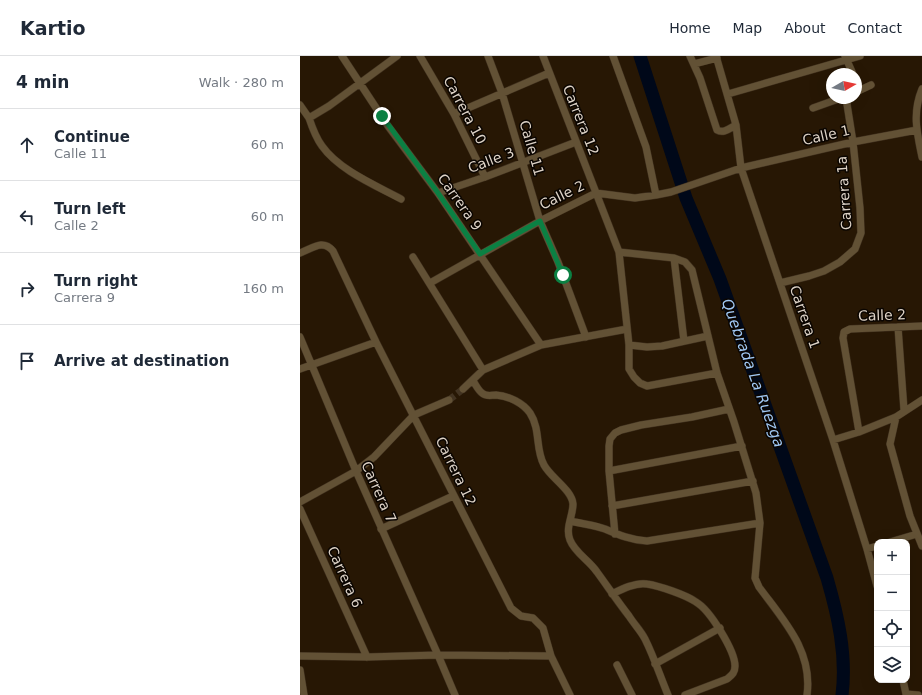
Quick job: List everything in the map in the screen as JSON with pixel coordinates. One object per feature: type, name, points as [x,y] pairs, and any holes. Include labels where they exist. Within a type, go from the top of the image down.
[{"type":"street","name":"Carrera 9","points":[[342,56],[388,126],[438,193],[541,345]]},
{"type":"street","points":[[308,118],[329,106],[397,56]]},
{"type":"street","name":"Carrera 10","points":[[420,56],[454,114],[485,177]]},
{"type":"street","name":"Calle 11","points":[[488,56],[502,93],[540,221],[558,262],[586,337]]},
{"type":"street","name":"Carrera 12","points":[[543,56],[619,252],[629,345],[629,369],[640,384],[647,386],[717,373]]},
{"type":"street","points":[[613,56],[646,147],[656,195]]},
{"type":"street","points":[[690,56],[705,91],[717,130],[725,131],[736,125]]},
{"type":"street","points":[[728,94],[846,58],[860,56]]},
{"type":"street","points":[[694,64],[716,57]]},
{"type":"street","name":"Carrera 1","points":[[716,57],[736,125],[741,168],[833,440],[874,575]]},
{"type":"street","points":[[846,58],[850,68]]},
{"type":"street","points":[[454,114],[549,73]]},
{"type":"street","points":[[862,89],[871,85]]},
{"type":"street","points":[[922,89],[918,100],[916,114],[917,130],[922,156]]},
{"type":"street","points":[[813,108],[826,103]]},
{"type":"street","name":"Carrera 1a","points":[[780,283],[824,271],[840,262],[855,249],[861,233],[853,142],[847,104]]},
{"type":"street","points":[[300,105],[320,144],[328,153],[352,171],[401,199]]},
{"type":"street","name":"Calle 1","points":[[741,168],[853,142],[917,130]]},
{"type":"street","name":"Calle 3","points":[[438,193],[485,177],[576,142]]},
{"type":"street","name":"Calle 2","points":[[430,283],[540,221],[596,193],[635,198],[656,195],[671,192],[741,168]]},
{"type":"street","name":"Carrera 12","points":[[300,253],[322,244],[328,245],[333,251],[376,342],[510,608],[521,616],[533,618],[543,628],[551,656],[570,695]]},
{"type":"street","points":[[619,252],[674,258],[685,262],[692,270],[717,373],[742,446],[756,493],[760,523],[755,578],[800,644],[806,660],[809,681],[808,695]]},
{"type":"street","points":[[413,257],[483,370]]},
{"type":"street","points":[[674,258],[684,341]]},
{"type":"street","name":"Calle 2","points":[[859,432],[843,338],[844,332],[850,329],[922,326]]},
{"type":"street","points":[[898,327],[904,410]]},
{"type":"street","points":[[463,389],[483,370],[541,345],[627,329]]},
{"type":"street","points":[[629,345],[647,347],[662,346],[708,336]]},
{"type":"street","name":"Carrera 7","points":[[300,338],[381,529],[455,695]]},
{"type":"street","points":[[300,369],[376,342]]},
{"type":"street","points":[[473,381],[482,394],[487,396],[503,396],[514,399],[522,404],[529,412],[535,422],[540,454],[543,463],[551,475],[566,490],[573,503],[571,521],[568,530],[570,539],[576,550],[591,563],[644,638],[668,695]]},
{"type":"street","points":[[300,502],[356,471],[374,457],[414,415],[448,400]]},
{"type":"street","points":[[833,440],[859,432],[896,417],[904,410],[922,400]]},
{"type":"street","points":[[615,534],[609,470],[609,446],[610,440],[615,433],[621,430],[729,409]]},
{"type":"street","points":[[896,417],[890,444],[910,516],[922,546]]},
{"type":"street","points":[[609,470],[742,446]]},
{"type":"street","points":[[612,506],[753,481]]},
{"type":"street","points":[[381,529],[453,496]]},
{"type":"street","name":"Carrera 6","points":[[300,509],[367,657]]},
{"type":"street","points":[[571,521],[604,529],[635,540],[647,541],[760,523]]},
{"type":"street","points":[[900,539],[917,534]]},
{"type":"street","points":[[867,549],[874,547]]},
{"type":"street","points":[[612,594],[637,584],[647,584],[677,593],[697,602],[720,628],[733,657],[735,667],[733,674],[728,679],[685,695]]},
{"type":"street","points":[[655,664],[720,628]]},
{"type":"street","points":[[300,656],[551,656]]},
{"type":"street","points":[[617,665],[632,695]]},
{"type":"street","points":[[300,670],[304,695]]},
{"type":"street","points":[[904,683],[906,694],[918,695]]},
{"type":"waterway","name":"Quebrada La Ruezga","points":[[640,56],[686,198],[720,279],[827,578],[838,621],[842,650],[842,695]]},
{"type":"tunnel","points":[[449,400],[463,389]]},
{"type":"route","points":[[382,116],[480,254],[540,221],[563,275]]}]
